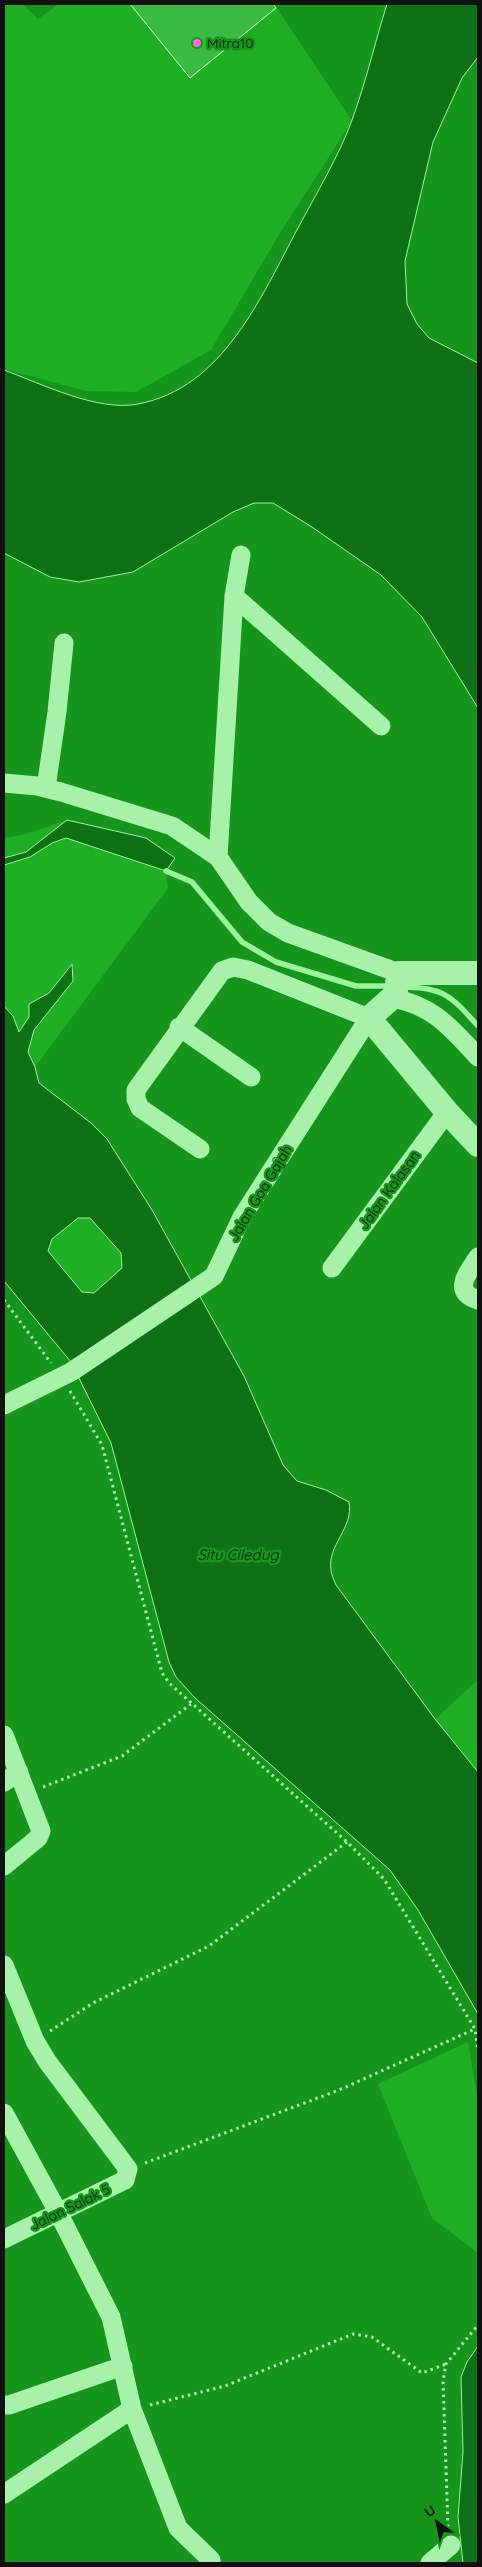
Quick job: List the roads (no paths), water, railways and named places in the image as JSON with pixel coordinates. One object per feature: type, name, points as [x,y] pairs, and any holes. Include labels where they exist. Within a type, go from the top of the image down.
[{"type":"street","points":[[218,857],[234,596],[241,555]]},
{"type":"street","points":[[234,596],[381,726]]},
{"type":"street","points":[[46,788],[57,712],[64,643]]},
{"type":"street","points":[[4,783],[46,788],[172,826],[218,857],[249,902],[269,922],[396,986],[454,1031],[478,1057]]},
{"type":"street","points":[[200,1149],[140,1108],[136,1099],[136,1090],[179,1027],[222,971],[233,967],[248,970],[369,1018],[446,1112],[478,1146]]},
{"type":"street","points":[[369,1018],[396,986],[478,973]]},
{"type":"street","name":"Jalan Goa Gajah","points":[[4,1405],[66,1374],[214,1276],[222,1264],[242,1217],[369,1018]]},
{"type":"street","points":[[179,1027],[251,1077]]},
{"type":"street","name":"Jalan Kalasan","points":[[332,1268],[446,1112]]},
{"type":"street","points":[[478,1257],[464,1280],[463,1290],[469,1297],[478,1300]]},
{"type":"street","points":[[4,1735],[11,1777],[26,1793],[41,1831],[38,1838],[4,1866]]},
{"type":"street","name":"Jalan Salak 5","points":[[4,1964],[35,2041],[47,2061],[128,2169],[125,2180],[4,2239]]},
{"type":"street","points":[[4,2113],[58,2212],[111,2317],[132,2409],[178,2528],[211,2560],[211,2563]]},
{"type":"street","points":[[4,2405],[9,2405],[122,2366]]},
{"type":"street","points":[[4,2494],[132,2409]]},
{"type":"street","points":[[430,2563],[451,2545]]},
{"type":"water","points":[[387,4],[478,4],[478,57],[462,78],[433,142],[405,261],[407,304],[417,324],[429,338],[478,363],[478,708],[422,617],[381,575],[312,527],[273,503],[254,503],[233,512],[133,572],[79,582],[50,577],[4,553],[4,370],[70,395],[106,404],[122,405],[138,404],[168,395],[194,379],[216,359],[236,336],[254,310],[341,147],[357,106]]},
{"type":"water","points":[[67,820],[146,838],[175,858],[166,871],[66,838],[52,843],[30,857],[4,865],[4,858],[26,852]]},
{"type":"water","name":"Situ Ciledug","points":[[72,964],[73,981],[34,1030],[28,1052],[35,1067],[39,1083],[91,1123],[107,1139],[152,1210],[244,1376],[283,1465],[297,1481],[326,1490],[349,1502],[348,1520],[336,1544],[331,1561],[336,1585],[435,1719],[478,1772],[478,2014],[418,1910],[390,1870],[194,1697],[176,1677],[169,1662],[111,1443],[71,1362],[4,1281],[4,1006],[13,1016],[19,1032],[29,1017],[29,1004],[49,993]],"holes":[[[78,1218],[90,1218],[121,1253],[122,1268],[94,1293],[82,1292],[48,1251],[52,1239]]]},
{"type":"water","points":[[478,2346],[478,2563],[463,2563],[458,2517],[463,2452],[461,2377],[467,2362]]},
{"type":"waterway","points":[[166,871],[192,882],[242,942],[276,962],[356,986],[391,986]]},
{"type":"waterway","points":[[402,987],[428,989],[446,995],[461,1007],[478,1026]]},
{"type":"place","name":"Mitra10","points":[[197,43]]}]
